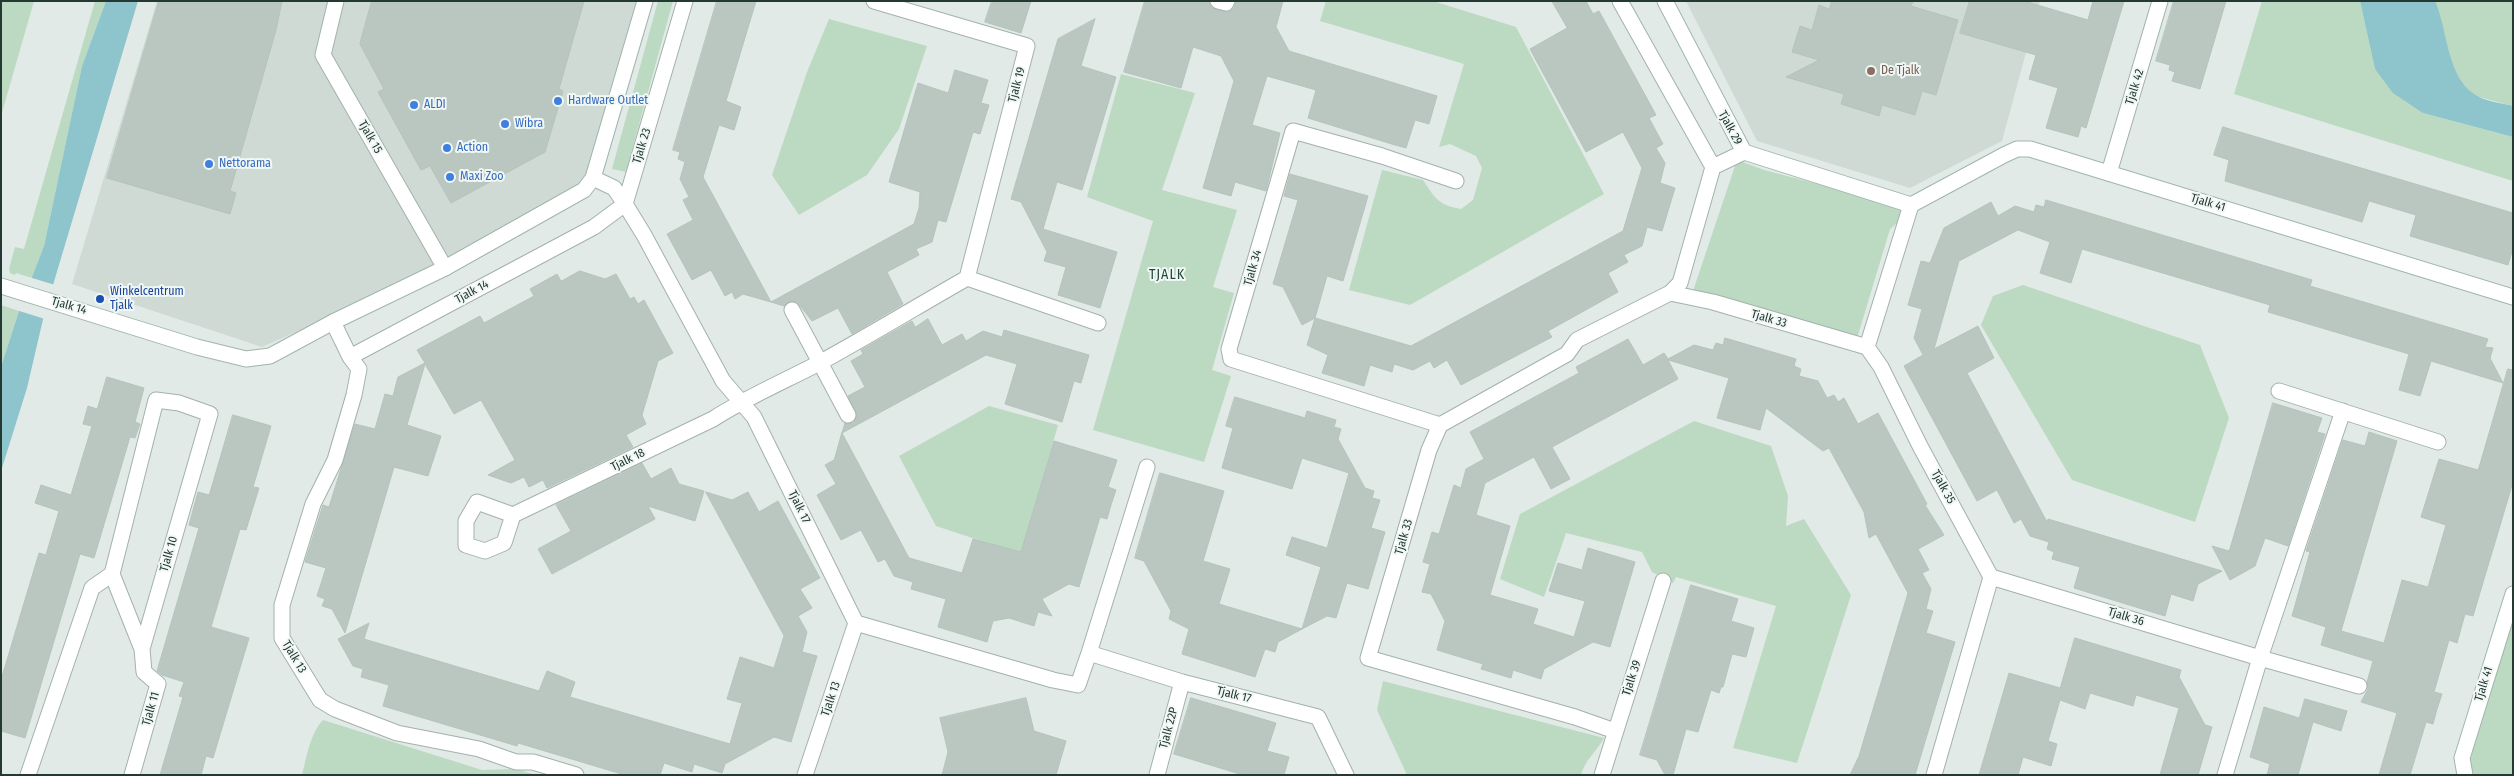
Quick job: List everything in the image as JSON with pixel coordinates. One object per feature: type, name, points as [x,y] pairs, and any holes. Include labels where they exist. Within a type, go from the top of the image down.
[{"type":"street","name":"Tjalk 15","points":[[336,1],[322,55],[445,268]]},
{"type":"street","points":[[594,178],[645,1]]},
{"type":"street","name":"Tjalk 23","points":[[625,204],[685,1]]},
{"type":"street","name":"Tjalk 19","points":[[874,1],[1027,46],[967,278]]},
{"type":"street","points":[[1218,1],[1226,4],[1226,1]]},
{"type":"street","points":[[1440,425],[1567,354],[1577,340],[1670,293],[1680,282],[1713,167],[1620,1]]},
{"type":"street","name":"Tjalk 29","points":[[1665,1],[1744,152],[1911,205]]},
{"type":"street","name":"Tjalk 42","points":[[2108,173],[2160,1]]},
{"type":"street","name":"Tjalk 34","points":[[1440,425],[1231,359],[1229,348],[1293,131],[1382,156],[1456,181]]},
{"type":"street","name":"Tjalk 41","points":[[1911,205],[2017,149],[2030,149],[2513,297]]},
{"type":"street","points":[[1713,167],[1744,152]]},
{"type":"street","name":"Tjalk 14","points":[[1,286],[246,359],[270,356],[333,322],[445,268],[584,190],[594,178]]},
{"type":"street","name":"Tjalk 17","points":[[594,178],[614,188],[625,204],[644,235],[723,381],[754,417],[856,623]]},
{"type":"street","name":"Tjalk 14","points":[[350,357],[594,227],[625,204]]},
{"type":"street","points":[[1867,346],[1911,205]]},
{"type":"street","points":[[741,401],[821,362],[967,278],[1098,323]]},
{"type":"street","name":"Tjalk 33","points":[[1670,293],[1714,302],[1867,346]]},
{"type":"street","points":[[792,310],[848,415]]},
{"type":"street","points":[[333,322],[350,357]]},
{"type":"street","name":"Tjalk 35","points":[[1867,346],[1881,366],[1920,446],[1991,577]]},
{"type":"street","name":"Tjalk 13","points":[[350,357],[359,369],[354,395],[335,460],[313,504],[282,605],[282,638],[320,700],[335,710],[397,733],[479,749],[516,762],[533,762],[576,775]]},
{"type":"street","points":[[2279,391],[2438,442]]},
{"type":"street","name":"Tjalk 10","points":[[112,574],[156,400],[180,398],[210,414],[142,649]]},
{"type":"street","name":"Tjalk 18","points":[[513,515],[713,419],[741,401]]},
{"type":"street","points":[[2225,775],[2260,658],[2343,411]]},
{"type":"street","name":"Tjalk 33","points":[[1440,425],[1429,450],[1368,658],[1575,717],[1615,731]]},
{"type":"street","points":[[856,623],[1053,680],[1078,685],[1147,467]]},
{"type":"street","points":[[28,775],[92,588],[112,574],[142,649]]},
{"type":"street","points":[[1934,775],[1991,577]]},
{"type":"street","name":"Tjalk 36","points":[[1991,577],[2359,686]]},
{"type":"street","name":"Tjalk 39","points":[[1602,775],[1663,581]]},
{"type":"street","name":"Tjalk 41","points":[[2466,775],[2462,758],[2513,594]]},
{"type":"street","name":"Tjalk 13","points":[[805,775],[856,623]]},
{"type":"street","name":"Tjalk 11","points":[[132,775],[158,684],[144,672],[142,649]]},
{"type":"street","name":"Tjalk 17","points":[[1089,653],[1182,682],[1318,718],[1346,775]]},
{"type":"street","name":"Tjalk 22P","points":[[1157,775],[1182,682]]},
{"type":"shaded area","points":[[157,1],[646,1],[593,182],[337,314],[262,347],[72,284]]},
{"type":"shaded area","name":"De Tjalk","points":[[1686,1],[2040,1],[2002,141],[1910,188],[1757,141]]},
{"type":"green space","points":[[1,1],[34,1],[1,116]]},
{"type":"green space","points":[[95,1],[106,1],[82,66],[44,246],[32,278],[16,273],[15,275],[10,273],[9,269],[15,247],[24,249]]},
{"type":"green space","points":[[658,1],[673,1],[626,172],[612,169]]},
{"type":"green space","points":[[1326,1],[1433,1],[1516,27],[1604,194],[1410,305],[1349,290],[1382,170],[1423,180],[1438,200],[1461,209],[1473,200],[1482,168],[1476,156],[1450,144],[1439,147],[1464,64],[1320,21]]},
{"type":"green space","points":[[2262,1],[2360,1],[2375,69],[2423,113],[2513,137],[2513,181],[2234,94]]},
{"type":"green space","points":[[2390,1],[2513,1],[2513,106],[2479,97],[2469,101]]},
{"type":"green space","points":[[829,19],[927,46],[899,129],[867,175],[799,215],[772,175],[807,72]]},
{"type":"green space","points":[[1121,74],[1195,93],[1162,190],[1237,210],[1213,287],[1234,293],[1212,370],[1231,376],[1204,462],[1093,430],[1153,221],[1087,197]]},
{"type":"green space","points":[[1737,160],[1764,170],[1914,209],[1890,229],[1855,345],[1692,294]]},
{"type":"green space","points":[[2023,285],[2200,345],[2229,418],[2195,522],[2072,480],[1981,325],[1993,296]]},
{"type":"green space","points":[[1,305],[19,311],[1,367]]},
{"type":"green space","points":[[989,406],[1058,425],[1021,554],[936,526],[899,456]]},
{"type":"green space","points":[[1694,421],[1771,446],[1788,496],[1786,526],[1804,519],[1851,595],[1797,763],[1733,748],[1776,606],[1676,577],[1673,583],[1652,572],[1642,552],[1566,533],[1544,597],[1500,579],[1520,514]]},
{"type":"green space","points":[[2513,613],[2513,775],[2475,775],[2466,772]]},
{"type":"green space","points":[[1383,681],[1604,738],[1585,765],[1581,775],[1407,775],[1377,710]]},
{"type":"green space","points":[[323,720],[482,770],[516,769],[536,775],[302,775],[312,739]]},
{"type":"water","points":[[106,1],[138,1],[44,315],[27,388],[1,471],[1,367],[19,311],[44,246],[82,66]]},
{"type":"water","points":[[2360,1],[2435,1],[2454,67],[2460,79],[2468,89],[2479,97],[2513,106],[2513,137],[2423,113],[2393,93],[2375,69]]},
{"type":"pier","points":[[29,277],[55,285],[45,319],[16,310]]},
{"type":"building","points":[[159,1],[282,1],[276,30],[230,191],[236,193],[230,214],[107,178]]},
{"type":"building","points":[[372,1],[584,1],[559,89],[563,91],[545,152],[451,203],[430,166],[421,170],[378,92],[384,89],[360,44]]},
{"type":"building","points":[[717,1],[756,1],[726,101],[741,107],[734,130],[719,125],[703,177],[771,302],[743,294],[735,299],[732,292],[725,296],[711,270],[692,280],[667,234],[693,220],[683,200],[689,197],[680,179],[685,162],[678,159],[680,152],[673,150]]},
{"type":"building","points":[[992,1],[1031,1],[1021,33],[985,22]]},
{"type":"building","points":[[1145,1],[1209,1],[1212,8],[1228,12],[1234,8],[1236,1],[1283,1],[1276,27],[1289,51],[1437,96],[1429,124],[1415,120],[1406,148],[1395,145],[1308,118],[1316,90],[1267,76],[1252,125],[1280,133],[1266,191],[1235,182],[1231,196],[1203,188],[1234,81],[1221,56],[1193,47],[1181,88],[1124,72]]},
{"type":"building","points":[[1552,1],[1586,1],[1593,14],[1599,11],[1656,115],[1649,118],[1663,144],[1656,148],[1665,163],[1660,183],[1675,188],[1662,231],[1647,227],[1642,246],[1624,255],[1628,262],[1608,273],[1618,292],[1548,331],[1552,337],[1461,385],[1447,360],[1434,368],[1430,361],[1413,370],[1394,364],[1392,372],[1370,365],[1364,386],[1322,373],[1328,355],[1307,345],[1315,318],[1411,346],[1623,231],[1642,168],[1623,132],[1586,152],[1530,49],[1567,28]]},
{"type":"building","points":[[1832,1],[1913,1],[1911,6],[1958,20],[1936,95],[1922,91],[1915,115],[1882,105],[1879,116],[1841,104],[1844,94],[1786,77],[1819,60],[1792,52],[1800,26],[1812,30],[1819,5],[1829,9]]},
{"type":"building","points":[[1970,1],[2024,1],[2088,20],[2093,1],[2124,1],[2086,128],[2081,126],[2078,137],[2046,128],[2058,88],[2029,79],[2036,55],[1960,33]]},
{"type":"building","points":[[2174,1],[2226,1],[2200,89],[2172,81],[2175,72],[2169,70],[2170,65],[2156,61]]},
{"type":"building","points":[[1095,19],[1081,66],[1116,77],[1082,190],[1057,182],[1043,229],[1117,252],[1100,308],[1058,295],[1066,267],[1044,261],[1047,252],[1021,202],[1011,199],[1058,39]]},
{"type":"building","points":[[955,70],[988,80],[981,103],[989,105],[980,134],[973,132],[946,222],[938,220],[932,242],[916,249],[919,255],[887,272],[903,304],[852,334],[838,308],[812,321],[797,302],[788,302],[784,306],[771,302],[914,224],[919,208],[920,192],[889,182],[918,83],[948,93]]},
{"type":"building","points":[[2223,127],[2513,213],[2513,248],[2508,265],[2410,236],[2416,215],[2369,201],[2362,222],[2225,181],[2229,160],[2214,155]]},
{"type":"building","points":[[1290,174],[1368,196],[1343,281],[1327,276],[1315,318],[1302,325],[1283,287],[1273,284],[1298,200],[1284,196]]},
{"type":"building","points":[[2046,200],[2312,280],[2310,286],[2488,339],[2485,347],[2493,348],[2490,358],[2503,383],[2431,361],[2420,396],[2399,390],[2409,354],[2268,312],[2270,305],[2082,249],[2071,283],[2040,273],[2050,242],[2018,230],[1959,261],[1934,349],[1978,326],[1994,358],[1967,373],[2047,522],[2048,519],[2222,571],[2198,584],[2193,601],[2171,594],[2165,616],[2074,588],[2080,567],[2052,559],[2054,552],[2047,549],[2049,542],[2030,536],[2021,519],[2014,523],[1997,490],[1977,501],[1904,366],[1923,355],[1914,338],[1922,309],[1908,305],[1921,261],[1930,263],[1944,228],[1991,202],[1998,216],[2015,206],[2034,212],[2036,205],[2044,207]]},
{"type":"building","points":[[580,271],[605,279],[616,274],[630,299],[634,297],[638,304],[644,300],[673,353],[658,361],[642,415],[646,424],[626,435],[633,447],[547,488],[543,480],[529,487],[524,477],[511,483],[488,475],[515,460],[481,400],[454,414],[425,364],[407,425],[441,436],[428,476],[394,467],[345,633],[332,609],[322,606],[325,599],[317,596],[326,568],[305,562],[323,505],[329,507],[355,424],[375,429],[385,394],[393,396],[398,377],[425,363],[417,350],[480,316],[484,323],[534,296],[530,289],[557,274],[561,281]]},
{"type":"building","points":[[928,319],[942,345],[962,334],[966,341],[983,331],[1002,337],[1004,330],[1089,355],[1081,383],[1074,381],[1062,422],[1005,404],[1017,364],[986,355],[842,433],[845,423],[853,423],[857,416],[848,396],[865,387],[851,361],[863,354],[861,350],[912,321],[915,327]]},
{"type":"building","points":[[1725,338],[1796,359],[1794,366],[1801,369],[1799,376],[1818,381],[1827,398],[1834,395],[1838,402],[1844,398],[1858,424],[1878,413],[1927,504],[1925,505],[1944,535],[1918,549],[1929,570],[1922,573],[1931,589],[1926,609],[1933,611],[1926,633],[1955,642],[1915,775],[1850,775],[1859,756],[1908,593],[1876,534],[1869,538],[1864,512],[1829,448],[1823,451],[1766,408],[1760,430],[1717,418],[1729,378],[1668,360],[1678,379],[1552,447],[1570,479],[1551,489],[1534,457],[1485,483],[1476,515],[1510,526],[1490,595],[1538,609],[1533,624],[1574,637],[1585,601],[1549,591],[1558,563],[1582,570],[1588,548],[1635,562],[1610,647],[1593,642],[1544,669],[1541,679],[1513,670],[1511,678],[1481,669],[1483,664],[1437,650],[1445,621],[1431,594],[1422,592],[1430,564],[1423,562],[1432,532],[1439,534],[1454,485],[1461,488],[1466,469],[1484,459],[1470,432],[1579,373],[1576,367],[1628,339],[1643,365],[1664,353],[1668,359],[1694,345],[1713,350],[1716,343],[1723,345]]},
{"type":"building","points":[[2508,369],[2513,370],[2513,482],[2473,616],[2465,614],[2457,643],[2449,640],[2434,692],[2442,694],[2433,724],[2426,722],[2410,775],[2379,775],[2397,713],[2361,702],[2368,689],[2367,682],[2373,661],[2321,645],[2326,627],[2292,616],[2310,552],[2306,551],[2343,440],[2365,446],[2369,432],[2397,441],[2341,631],[2384,643],[2402,580],[2428,587],[2446,525],[2421,517],[2439,459],[2478,470]]},
{"type":"building","points":[[107,377],[144,388],[135,422],[140,424],[135,438],[130,437],[94,558],[80,554],[25,738],[1,731],[1,680],[39,553],[46,555],[59,511],[35,503],[41,485],[71,495],[92,426],[83,424],[88,406],[97,409]]},
{"type":"building","points":[[1235,397],[1305,418],[1307,411],[1336,420],[1334,427],[1341,429],[1338,439],[1365,488],[1374,491],[1372,498],[1380,500],[1371,528],[1385,532],[1368,589],[1347,583],[1336,618],[1327,616],[1302,629],[1321,567],[1286,555],[1292,537],[1327,548],[1349,473],[1302,458],[1292,489],[1222,468],[1233,428],[1226,426]]},
{"type":"building","points":[[2273,403],[2322,418],[2317,432],[2325,434],[2288,546],[2265,538],[2255,566],[2230,580],[2212,546],[2229,551]]},
{"type":"building","points":[[233,415],[271,426],[253,487],[259,488],[246,530],[240,529],[211,627],[249,638],[213,758],[206,756],[201,775],[160,775],[183,697],[179,696],[184,682],[162,675],[157,671],[199,528],[189,525],[198,492],[209,495]]},
{"type":"building","points":[[842,433],[909,558],[962,573],[973,539],[1021,552],[1054,441],[1117,460],[1108,487],[1116,490],[1107,519],[1100,517],[1079,587],[1069,584],[1042,599],[1052,616],[1038,612],[1034,626],[1009,618],[993,621],[987,642],[938,627],[946,599],[911,589],[913,582],[894,576],[885,559],[878,562],[861,530],[841,540],[817,495],[836,484],[825,465],[834,460]]},
{"type":"building","points":[[642,463],[651,479],[671,468],[679,484],[704,491],[695,521],[648,506],[655,519],[552,574],[538,549],[571,531],[556,505]]},
{"type":"building","points":[[1160,473],[1224,491],[1203,561],[1230,569],[1219,604],[1302,629],[1278,642],[1275,652],[1265,649],[1255,677],[1182,654],[1189,629],[1169,619],[1171,611],[1144,561],[1135,558]]},
{"type":"building","points":[[706,492],[732,500],[748,492],[759,512],[778,501],[820,578],[800,589],[812,608],[798,616],[807,632],[802,652],[817,656],[791,742],[774,737],[725,764],[722,773],[694,764],[692,772],[664,763],[660,775],[625,775],[518,743],[517,746],[383,706],[389,685],[361,677],[363,669],[353,666],[338,639],[369,623],[364,639],[539,691],[547,671],[575,682],[570,697],[730,744],[742,703],[727,699],[740,657],[774,668],[784,636]]},
{"type":"building","points":[[1691,585],[1738,599],[1731,621],[1754,628],[1746,657],[1732,654],[1723,687],[1721,687],[1719,693],[1711,690],[1698,732],[1686,729],[1673,775],[1665,775],[1657,760],[1640,755]]},
{"type":"building","points":[[2075,638],[2181,670],[2179,677],[2205,725],[2212,727],[2198,775],[2160,775],[2179,708],[2136,695],[2133,706],[2090,693],[2085,709],[2060,700],[2048,741],[2057,744],[2051,766],[2023,757],[2018,775],[1979,775],[2009,673],[2060,688]]},
{"type":"building","points":[[1026,698],[1034,731],[1066,741],[1056,775],[942,775],[948,752],[940,718]]},
{"type":"building","points":[[1191,698],[1276,723],[1267,751],[1289,757],[1284,775],[1243,775],[1174,754]]},
{"type":"building","points":[[2305,699],[2347,711],[2341,731],[2313,722],[2298,775],[2267,775],[2270,764],[2250,757],[2264,707],[2299,718]]},
{"type":"place","name":"De Tjalk","points":[[1871,71]]},
{"type":"place","name":"Hardware Outlet","points":[[558,101]]},
{"type":"place","name":"ALDI","points":[[414,105]]},
{"type":"place","name":"Wibra","points":[[505,124]]},
{"type":"place","name":"Action","points":[[447,148]]},
{"type":"place","name":"Nettorama","points":[[209,164]]},
{"type":"place","name":"Maxi Zoo","points":[[450,177]]},
{"type":"place","name":"Winkelcentrum Tjalk","points":[[100,299]]},
{"type":"district","name":"TJALK","points":[[1167,275]]}]
